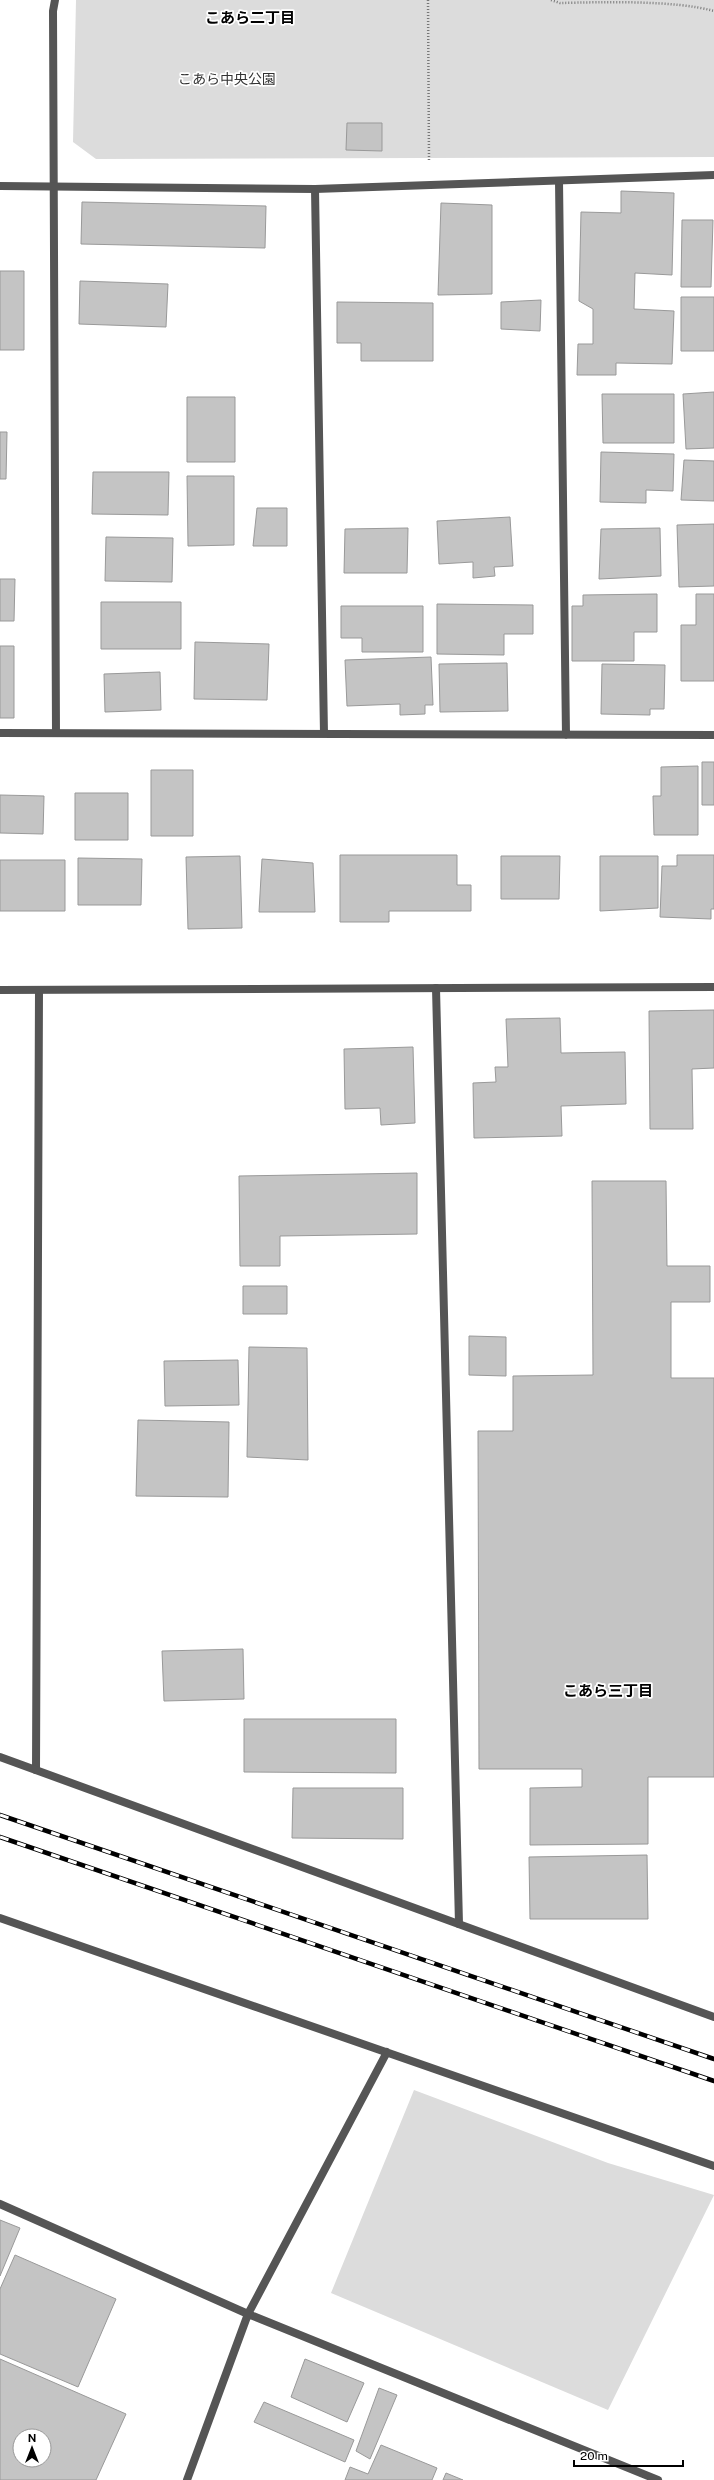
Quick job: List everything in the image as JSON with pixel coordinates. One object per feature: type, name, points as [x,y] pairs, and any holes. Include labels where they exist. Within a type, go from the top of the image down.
[{"type":"street","points":[[55,0],[53,11],[53,187],[56,733]]},
{"type":"street","points":[[0,186],[315,189],[714,175]]},
{"type":"street","points":[[559,180],[566,735]]},
{"type":"street","points":[[315,189],[324,734]]},
{"type":"street","points":[[0,733],[714,736]]},
{"type":"street","points":[[0,990],[714,987]]},
{"type":"street","points":[[436,988],[459,1924]]},
{"type":"street","points":[[36,1770],[39,990]]},
{"type":"street","points":[[0,1757],[714,2017]]},
{"type":"street","points":[[0,1918],[714,2166]]},
{"type":"street","points":[[187,2480],[248,2314],[387,2052]]},
{"type":"street","points":[[0,2204],[248,2314],[658,2480]]},
{"type":"path","points":[[428,0],[429,185]]},
{"type":"path","points":[[551,0],[560,3],[664,1],[700,5],[714,11]]},
{"type":"green space","name":"こあら中央公園","points":[[76,0],[714,0],[714,157],[96,159],[73,142]]},
{"type":"green space","points":[[414,2090],[608,2163],[714,2195],[608,2410],[331,2293]]},
{"type":"building","points":[[347,123],[382,123],[382,151],[346,150]]},
{"type":"building","points":[[621,191],[674,193],[672,275],[635,273],[634,309],[674,311],[672,364],[616,363],[616,375],[577,375],[578,344],[593,344],[593,309],[579,301],[581,212],[621,213]]},
{"type":"building","points":[[82,202],[266,206],[265,248],[81,244]]},
{"type":"building","points":[[441,203],[492,205],[492,294],[438,295]]},
{"type":"building","points":[[682,220],[713,220],[711,287],[681,287]]},
{"type":"building","points":[[0,271],[24,271],[24,350],[0,350]]},
{"type":"building","points":[[80,281],[168,284],[166,327],[79,324]]},
{"type":"building","points":[[681,297],[714,297],[714,351],[681,351]]},
{"type":"building","points":[[541,300],[540,331],[501,329],[501,302]]},
{"type":"building","points":[[337,302],[433,303],[433,361],[361,361],[361,343],[337,343]]},
{"type":"building","points":[[714,392],[714,448],[686,449],[683,394]]},
{"type":"building","points":[[602,394],[674,394],[674,443],[603,443]]},
{"type":"building","points":[[187,397],[235,397],[235,462],[187,462]]},
{"type":"building","points":[[0,432],[7,432],[6,479],[0,479]]},
{"type":"building","points":[[601,452],[674,454],[673,491],[646,490],[646,503],[600,502]]},
{"type":"building","points":[[684,460],[714,461],[714,501],[681,500]]},
{"type":"building","points":[[93,472],[169,472],[168,515],[92,514]]},
{"type":"building","points":[[187,476],[234,476],[234,545],[188,546]]},
{"type":"building","points":[[257,508],[287,508],[287,546],[253,546]]},
{"type":"building","points":[[510,517],[513,566],[494,567],[495,576],[473,578],[473,562],[439,564],[437,521]]},
{"type":"building","points":[[714,524],[714,586],[679,587],[677,525]]},
{"type":"building","points":[[408,528],[407,573],[344,573],[345,529]]},
{"type":"building","points":[[660,528],[661,576],[599,579],[601,529]]},
{"type":"building","points":[[106,537],[173,538],[172,582],[105,581]]},
{"type":"building","points":[[0,579],[15,579],[14,621],[0,621]]},
{"type":"building","points":[[657,594],[657,632],[634,632],[634,661],[572,661],[572,606],[583,606],[583,595]]},
{"type":"building","points":[[696,594],[714,594],[714,681],[681,681],[681,625],[696,625]]},
{"type":"building","points":[[101,602],[181,602],[181,649],[101,649]]},
{"type":"building","points":[[437,604],[533,605],[533,634],[504,634],[504,655],[437,654]]},
{"type":"building","points":[[341,606],[423,606],[423,652],[362,652],[362,638],[341,638]]},
{"type":"building","points":[[195,642],[269,644],[267,700],[194,699]]},
{"type":"building","points":[[0,646],[14,646],[14,718],[0,718]]},
{"type":"building","points":[[431,657],[433,705],[425,705],[425,714],[400,715],[400,704],[347,706],[345,660]]},
{"type":"building","points":[[507,663],[508,711],[440,712],[439,664]]},
{"type":"building","points":[[602,664],[665,665],[664,709],[650,709],[650,715],[601,714]]},
{"type":"building","points":[[160,672],[161,710],[105,712],[104,674]]},
{"type":"building","points":[[702,762],[714,762],[714,805],[702,805]]},
{"type":"building","points":[[698,766],[698,835],[654,835],[653,796],[661,796],[661,767]]},
{"type":"building","points":[[151,770],[193,770],[193,836],[151,836]]},
{"type":"building","points":[[75,793],[128,793],[128,840],[75,840]]},
{"type":"building","points":[[0,795],[44,796],[43,834],[0,833]]},
{"type":"building","points":[[340,855],[457,855],[457,885],[471,885],[471,911],[389,911],[389,922],[340,922]]},
{"type":"building","points":[[677,855],[714,855],[714,909],[711,909],[711,919],[660,917],[662,866],[677,866]]},
{"type":"building","points":[[240,856],[242,928],[188,929],[186,857]]},
{"type":"building","points":[[501,856],[560,856],[559,899],[501,899]]},
{"type":"building","points":[[600,856],[658,856],[658,908],[600,911]]},
{"type":"building","points":[[78,858],[142,859],[141,905],[78,905]]},
{"type":"building","points":[[262,859],[313,863],[315,912],[259,912]]},
{"type":"building","points":[[0,860],[65,860],[65,911],[0,911]]},
{"type":"building","points":[[714,1010],[714,1068],[692,1069],[693,1129],[650,1129],[649,1011]]},
{"type":"building","points":[[560,1018],[561,1053],[625,1052],[626,1104],[561,1106],[562,1136],[474,1138],[473,1083],[496,1082],[495,1067],[508,1067],[506,1019]]},
{"type":"building","points":[[413,1047],[415,1123],[381,1125],[380,1108],[345,1109],[344,1049]]},
{"type":"building","points":[[417,1173],[417,1234],[280,1236],[280,1266],[240,1266],[239,1176]]},
{"type":"building","points":[[592,1181],[666,1181],[667,1266],[710,1266],[710,1302],[671,1302],[671,1378],[714,1378],[714,1777],[648,1777],[648,1844],[530,1845],[530,1788],[582,1787],[582,1769],[479,1769],[478,1431],[513,1431],[513,1376],[593,1375]]},
{"type":"building","points":[[243,1286],[287,1286],[287,1314],[243,1314]]},
{"type":"building","points":[[469,1336],[506,1337],[506,1376],[469,1375]]},
{"type":"building","points":[[249,1347],[307,1348],[308,1460],[247,1457]]},
{"type":"building","points":[[238,1360],[239,1405],[165,1406],[164,1361]]},
{"type":"building","points":[[138,1420],[229,1422],[228,1497],[136,1496]]},
{"type":"building","points":[[243,1649],[244,1699],[164,1701],[162,1651]]},
{"type":"building","points":[[244,1719],[396,1719],[396,1773],[244,1772]]},
{"type":"building","points":[[293,1788],[403,1788],[403,1839],[292,1838]]},
{"type":"building","points":[[647,1855],[648,1919],[530,1919],[529,1857]]},
{"type":"building","points":[[0,2220],[20,2228],[0,2276]]},
{"type":"building","points":[[15,2255],[116,2299],[78,2387],[0,2354],[0,2289]]},
{"type":"building","points":[[0,2359],[126,2414],[96,2480],[0,2480]]},
{"type":"building","points":[[305,2359],[364,2383],[347,2422],[291,2397]]},
{"type":"building","points":[[379,2388],[397,2395],[370,2459],[356,2451]]},
{"type":"building","points":[[264,2402],[354,2440],[345,2462],[254,2422]]},
{"type":"building","points":[[381,2445],[437,2468],[432,2480],[345,2480],[350,2467],[368,2474]]},
{"type":"building","points":[[446,2473],[463,2480],[443,2480]]},
{"type":"railway","points":[[0,1815],[714,2059]]},
{"type":"railway","points":[[0,1837],[714,2081]]},
{"type":"district","name":"こあら二丁目","points":[[250,18]]},
{"type":"district","name":"こあら三丁目","points":[[608,1691]]}]
